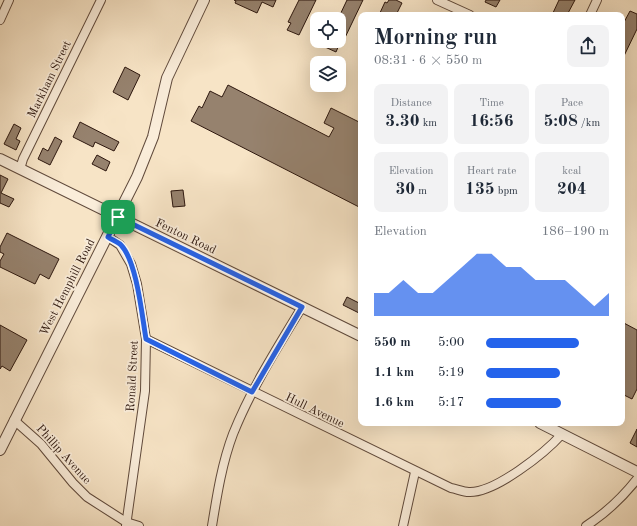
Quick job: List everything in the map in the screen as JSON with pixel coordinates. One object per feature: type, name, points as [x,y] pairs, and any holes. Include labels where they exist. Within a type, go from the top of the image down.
[{"type":"street","points":[[0,20],[9,0]]},
{"type":"street","name":"Markham Street","points":[[20,169],[23,159],[101,0]]},
{"type":"street","name":"West Hemphill Road","points":[[0,450],[118,217],[148,151],[163,92],[173,64],[204,0]]},
{"type":"street","points":[[437,0],[463,12]]},
{"type":"street","points":[[591,12],[597,0]]},
{"type":"street","name":"Fenton Road","points":[[0,159],[358,335]]},
{"type":"street","name":"Ronald Street","points":[[108,237],[120,245],[131,264],[137,284],[146,339],[145,391],[126,524]]},
{"type":"street","points":[[212,526],[225,458],[233,434],[252,392],[302,307]]},
{"type":"street","name":"Hull Avenue","points":[[146,339],[450,488],[469,492],[478,491],[509,477],[540,456],[562,434]]},
{"type":"street","name":"Phillip Avenue","points":[[14,420],[41,444],[73,484],[87,497],[126,524],[139,526]]},
{"type":"street","points":[[546,426],[637,472]]},
{"type":"street","points":[[403,526],[415,472]]},
{"type":"street","points":[[586,526],[603,515],[623,497],[637,479]]},
{"type":"building","points":[[234,0],[276,0],[273,7],[262,2],[257,13],[235,3],[236,1]]},
{"type":"building","points":[[299,0],[316,0],[299,35],[287,30],[291,23],[288,22]]},
{"type":"building","points":[[347,0],[363,0],[346,36],[346,12],[341,12]]},
{"type":"building","points":[[389,0],[396,0],[402,3],[398,12],[380,12],[385,2],[387,3]]},
{"type":"building","points":[[486,0],[500,0],[496,7],[485,2]]},
{"type":"building","points":[[559,0],[575,0],[569,12],[553,12]]},
{"type":"building","points":[[630,11],[637,14],[637,29],[625,54],[625,20]]},
{"type":"building","points":[[327,48],[338,48],[336,52]]},
{"type":"building","points":[[125,67],[140,75],[128,100],[113,92]]},
{"type":"building","points":[[228,85],[329,137],[334,128],[324,123],[331,108],[358,122],[358,206],[191,121],[199,106],[202,108],[210,91],[222,97]]},
{"type":"building","points":[[80,122],[119,142],[114,151],[95,142],[93,147],[73,137]]},
{"type":"building","points":[[14,124],[21,128],[16,139],[20,141],[16,150],[4,144]]},
{"type":"building","points":[[55,137],[62,141],[50,165],[38,159],[43,148],[48,151]]},
{"type":"building","points":[[97,155],[110,162],[106,171],[92,164]]},
{"type":"building","points":[[0,175],[8,179],[1,193],[14,199],[9,207],[0,203]]},
{"type":"building","points":[[183,190],[185,206],[173,207],[171,191]]},
{"type":"building","points":[[7,233],[59,259],[49,279],[40,274],[35,284],[0,267],[0,261],[4,254],[0,252],[0,247]]},
{"type":"building","points":[[347,297],[358,302],[358,312],[343,305]]},
{"type":"building","points":[[625,324],[637,330],[637,389],[632,399],[625,396]]},
{"type":"building","points":[[0,325],[27,340],[10,371],[2,366],[0,369]]},
{"type":"building","points":[[637,429],[637,447],[630,443]]},
{"type":"route","points":[[118,217],[302,307],[259,377],[252,392],[146,339],[137,284],[131,264],[120,245],[108,237],[118,217]]}]
